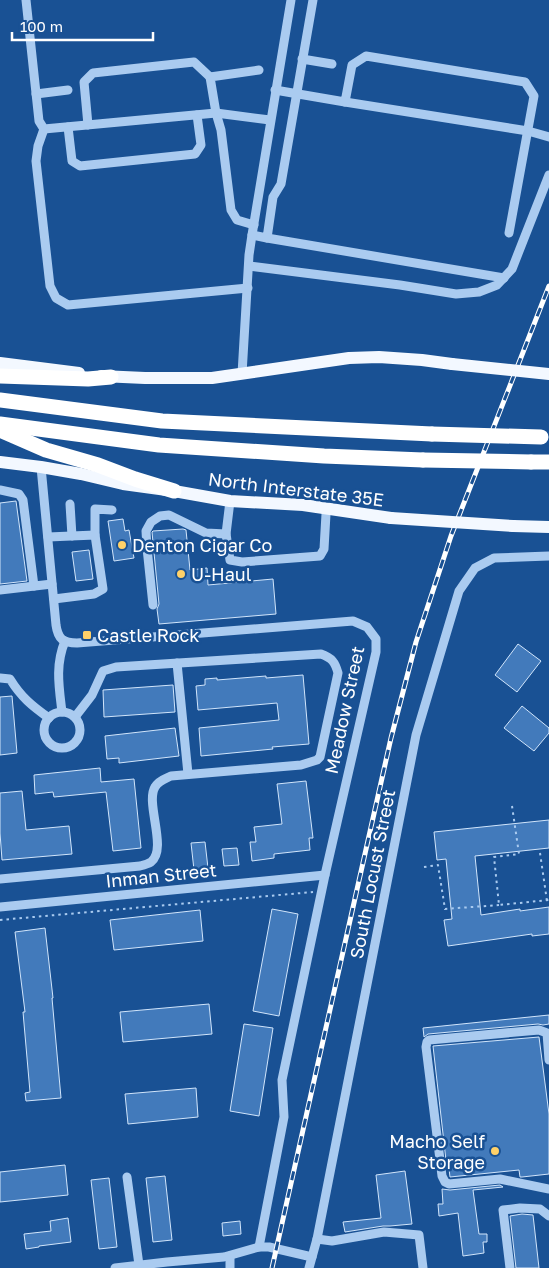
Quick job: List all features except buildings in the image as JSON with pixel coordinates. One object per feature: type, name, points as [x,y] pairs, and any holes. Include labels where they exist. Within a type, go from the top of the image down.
[{"type":"highway","points":[[0,376],[88,379],[117,377]]},
{"type":"highway","points":[[0,400],[162,421],[432,434],[545,437]]},
{"type":"highway","points":[[0,424],[159,445],[324,456],[549,462]]},
{"type":"highway","points":[[0,430],[46,450],[98,465],[174,491]]},
{"type":"main road","points":[[0,363],[117,377],[212,378],[302,365],[379,357],[549,374]]},
{"type":"main road","name":"North Interstate 35E","points":[[0,462],[41,467],[123,484],[230,501],[303,505],[391,518],[549,527]]},
{"type":"street","points":[[26,0],[39,121],[44,129]]},
{"type":"street","points":[[242,374],[252,236],[290,0]]},
{"type":"street","points":[[268,238],[273,197],[281,184],[313,0]]},
{"type":"street","points":[[345,102],[352,65],[366,56],[525,82],[534,96],[510,233]]},
{"type":"street","points":[[302,59],[332,64]]},
{"type":"street","points":[[88,125],[84,82],[93,73],[194,62],[210,77],[221,130],[231,210],[237,220],[254,225]]},
{"type":"street","points":[[210,77],[259,70]]},
{"type":"street","points":[[36,94],[68,90]]},
{"type":"street","points":[[275,90],[549,136]]},
{"type":"street","points":[[44,129],[216,113],[270,120]]},
{"type":"street","points":[[68,127],[72,161],[80,166],[195,154],[201,145],[197,115]]},
{"type":"street","points":[[44,129],[38,146],[36,160],[50,286],[56,298],[68,305],[248,288]]},
{"type":"street","points":[[249,266],[456,294],[479,292],[497,285],[512,269],[549,175]]},
{"type":"street","points":[[252,236],[504,278]]},
{"type":"street","points":[[41,467],[58,634],[65,641],[57,675],[62,712]]},
{"type":"street","points":[[0,490],[19,494],[23,500],[34,586]]},
{"type":"street","points":[[230,501],[226,534],[230,560],[242,562],[320,556],[324,549],[328,508]]},
{"type":"street","points":[[70,504],[72,536]]},
{"type":"street","points":[[54,599],[94,594],[103,589],[95,535],[95,509],[112,510]]},
{"type":"street","points":[[153,605],[146,531],[151,522],[160,516],[169,515],[206,533],[226,534]]},
{"type":"street","points":[[48,537],[95,535]]},
{"type":"street","name":"South Locust Street","points":[[309,1268],[317,1239],[416,735],[459,591],[475,568],[494,558],[549,556]]},
{"type":"street","points":[[0,590],[52,584]]},
{"type":"street","name":"Meadow Street","points":[[65,641],[77,643],[353,620],[367,627],[376,639],[376,652],[325,876],[282,1080],[284,1117],[259,1247]]},
{"type":"street","points":[[0,879],[140,866],[152,861],[158,845],[153,798],[154,788],[160,781],[171,776],[302,765],[317,760],[320,757],[338,673],[336,664],[330,658],[321,654],[116,667],[103,671],[92,695],[75,717]]},
{"type":"street","points":[[177,663],[188,774]]},
{"type":"street","points":[[0,678],[10,679],[17,691],[27,702],[49,718]]},
{"type":"street","points":[[62,712],[69,713],[75,717],[81,730],[80,737],[76,743],[63,749],[56,748],[50,744],[44,731],[45,724],[49,718],[54,714],[62,712]]},
{"type":"street","name":"Inman Street","points":[[0,907],[325,876]]},
{"type":"street","points":[[549,1060],[546,1033],[540,1030],[429,1040],[426,1047],[442,1176],[445,1182],[449,1184],[500,1178],[549,1189]]},
{"type":"street","points":[[127,1176],[139,1265]]},
{"type":"street","points":[[510,1268],[502,1210],[520,1208],[540,1209],[549,1216]]},
{"type":"street","points":[[317,1239],[332,1241],[384,1232],[419,1236],[423,1268]]},
{"type":"street","points":[[115,1268],[159,1265],[230,1256],[259,1247],[269,1247],[312,1257]]},
{"type":"street","points":[[230,1256],[230,1268]]},
{"type":"path","points":[[499,905],[494,856],[519,854],[512,806]]},
{"type":"path","points":[[424,867],[438,866],[445,909],[548,900],[540,853]]},
{"type":"path","points":[[0,920],[313,892]]},
{"type":"railway","points":[[272,1268],[391,738],[416,642],[451,536],[549,286]]},
{"type":"place","name":"Denton Cigar Co","points":[[122,545]]},
{"type":"place","name":"U-Haul","points":[[181,574]]},
{"type":"place","name":"Castle Rock","points":[[87,635]]},
{"type":"place","name":"Macho Self Storage","points":[[495,1151]]}]
